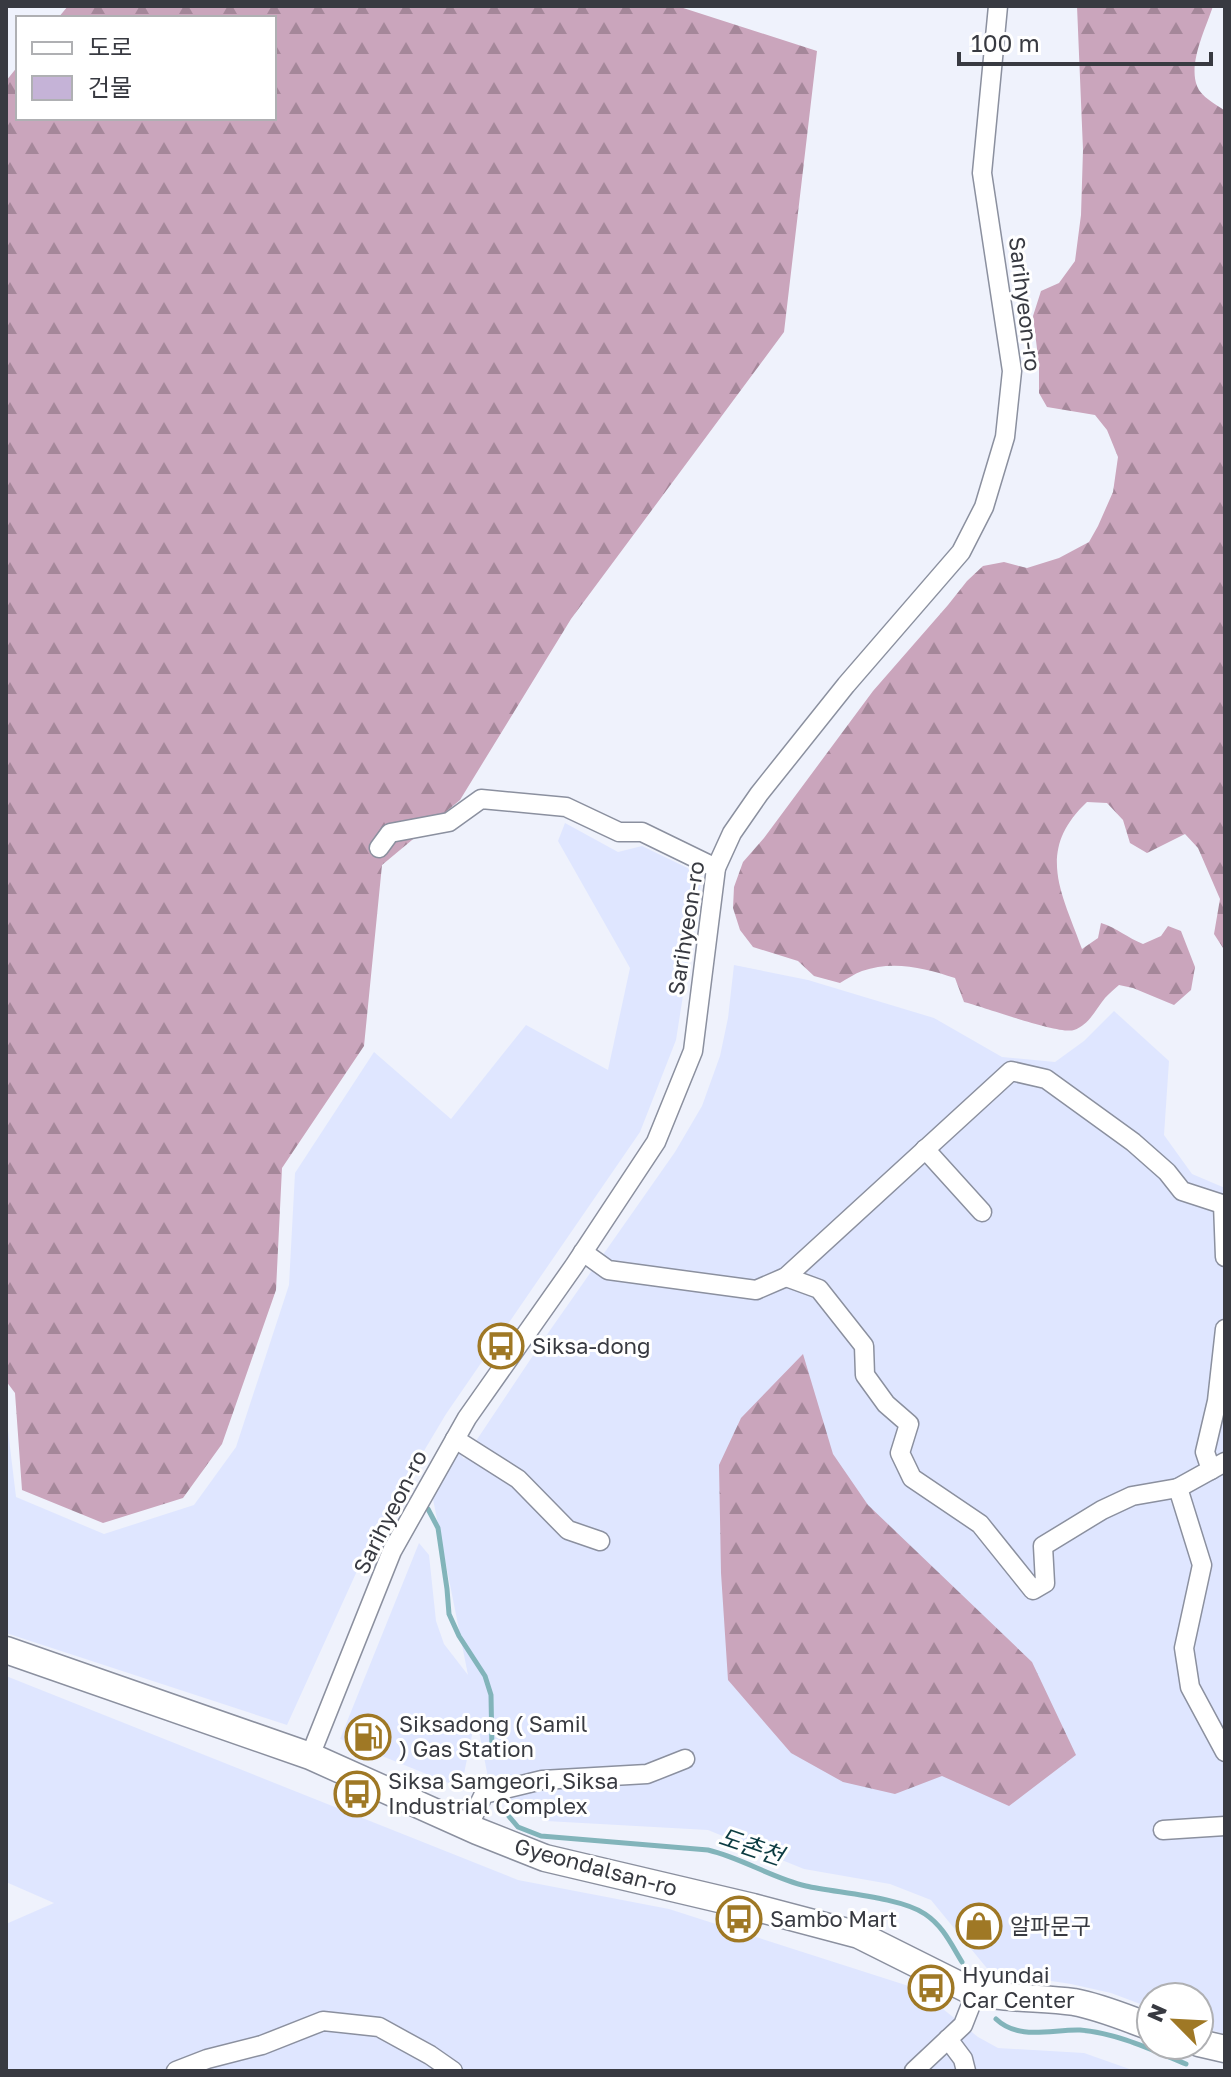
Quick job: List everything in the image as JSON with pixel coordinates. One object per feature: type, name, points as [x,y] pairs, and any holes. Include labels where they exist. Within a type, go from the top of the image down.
[{"type":"street","name":"Sarihyeon-ro","points":[[310,1756],[392,1551],[455,1439],[656,1142],[693,1051],[716,868],[732,833],[759,794],[846,685],[961,552],[984,507],[1005,437],[1012,371],[982,173],[998,6]]},
{"type":"street","points":[[379,848],[390,833],[449,822],[481,799],[566,807],[619,832],[642,832],[716,868]]},
{"type":"street","points":[[583,1252],[608,1270],[756,1290],[786,1277],[1011,1071],[1046,1079],[1133,1142],[1167,1172],[1182,1191],[1224,1205],[1225,1257]]},
{"type":"street","points":[[925,1149],[982,1212]]},
{"type":"street","points":[[786,1277],[819,1289],[864,1346],[865,1375],[886,1404],[909,1424],[900,1453],[912,1478],[980,1524],[1033,1590],[1045,1583],[1043,1546],[1102,1510],[1132,1496],[1178,1488],[1218,1466],[1205,1452],[1217,1401],[1225,1329]]},
{"type":"street","points":[[455,1439],[518,1479],[568,1530],[600,1541]]},
{"type":"street","points":[[1178,1488],[1202,1565],[1184,1648],[1190,1687],[1225,1752]]},
{"type":"street","name":"Gyeondalsan-ro","points":[[6,1650],[310,1756],[545,1858],[859,1935],[976,1992],[1079,2003],[1135,2021]]},
{"type":"street","points":[[468,1827],[484,1794],[542,1780],[647,1774],[685,1759]]},
{"type":"street","points":[[1163,1830],[1225,1826]]},
{"type":"street","points":[[914,2071],[930,2064],[948,2039],[963,2025],[976,1992]]},
{"type":"street","points":[[176,2071],[207,2059],[262,2045],[323,2021],[379,2027],[453,2071]]},
{"type":"street","points":[[948,2039],[963,2059],[966,2071]]},
{"type":"shaded area","points":[[565,823],[618,852],[642,846],[702,875],[676,1040],[640,1132],[446,1414],[372,1538],[287,1725],[6,1633],[6,1414],[16,1497],[104,1534],[194,1505],[236,1447],[289,1285],[295,1173],[374,1052],[451,1119],[526,1025],[608,1070],[630,968],[558,841]]},
{"type":"shaded area","points":[[734,965],[808,980],[934,1018],[1002,1057],[1055,1062],[1084,1041],[1114,1011],[1169,1061],[1164,1135],[1192,1174],[1225,1188],[1225,2034],[1215,2031],[1215,1981],[1135,1981],[1135,2002],[1071,1984],[990,1972],[931,1900],[890,1884],[804,1869],[708,1830],[546,1821],[521,1807],[519,1802],[493,1803],[476,1716],[461,1788],[340,1739],[419,1543],[429,1555],[436,1621],[444,1644],[468,1675],[432,1494],[459,1452],[464,1459],[675,1152],[702,1106],[720,1056]]},
{"type":"shaded area","points":[[6,1676],[518,1880],[669,1909],[918,1989],[978,2037],[998,2048],[1084,2053],[1135,2071],[6,2071],[6,1924],[54,1903],[6,1882]]},
{"type":"green space","points":[[68,6],[677,6],[817,51],[784,332],[571,619],[460,800],[382,865],[364,1046],[282,1168],[276,1290],[222,1444],[183,1498],[103,1523],[22,1490],[15,1393],[6,1381],[6,81],[16,68],[16,120],[276,120],[276,16],[60,16]]},
{"type":"green space","points":[[1077,6],[1213,6],[1199,46],[1195,77],[1202,94],[1225,111],[1225,951],[1214,934],[1220,899],[1198,848],[1185,834],[1147,853],[1130,843],[1123,820],[1107,803],[1087,802],[1071,820],[1061,838],[1057,855],[1061,891],[1082,949],[1098,938],[1101,923],[1143,944],[1161,936],[1168,926],[1181,931],[1195,967],[1191,990],[1174,1005],[1119,985],[1084,1024],[1074,1030],[1066,1030],[1038,1025],[964,1002],[955,978],[921,968],[874,968],[840,983],[814,976],[798,961],[753,947],[740,930],[733,908],[734,887],[743,862],[873,691],[967,581],[983,566],[1004,562],[1027,568],[1059,558],[1089,542],[1113,492],[1118,457],[1107,430],[1095,415],[1047,407],[1039,393],[1033,316],[1041,291],[1059,283],[1075,261],[1081,215],[1083,150]]},
{"type":"green space","points":[[803,1354],[833,1454],[868,1505],[1032,1662],[1076,1755],[1009,1806],[942,1776],[895,1794],[843,1782],[791,1753],[728,1680],[721,1573],[719,1465],[741,1418]]},
{"type":"building","name":"알파문구","points":[[964,1912],[993,1914],[993,1938],[964,1937]]},
{"type":"waterway","name":"도촌천","points":[[428,1509],[438,1528],[449,1614],[485,1676],[491,1695],[492,1751]]},
{"type":"waterway","name":"도촌천","points":[[507,1814],[518,1827],[541,1836],[708,1850],[806,1886],[900,1903],[925,1914],[937,1924],[962,1962]]},
{"type":"waterway","name":"도촌천","points":[[996,2019],[1005,2026],[1025,2032],[1080,2030],[1107,2035],[1186,2064]]},
{"type":"place","name":"Siksa-dong","points":[[501,1346]]},
{"type":"place","name":"Siksadong ( Samil ) Gas Station","points":[[368,1737]]},
{"type":"place","name":"Siksa Samgeori, Siksa Industrial Complex","points":[[357,1794]]},
{"type":"place","name":"Sambo Mart","points":[[739,1919]]},
{"type":"place","name":"알파문구","points":[[979,1926]]},
{"type":"place","name":"Hyundai Car Center","points":[[931,1988]]}]
